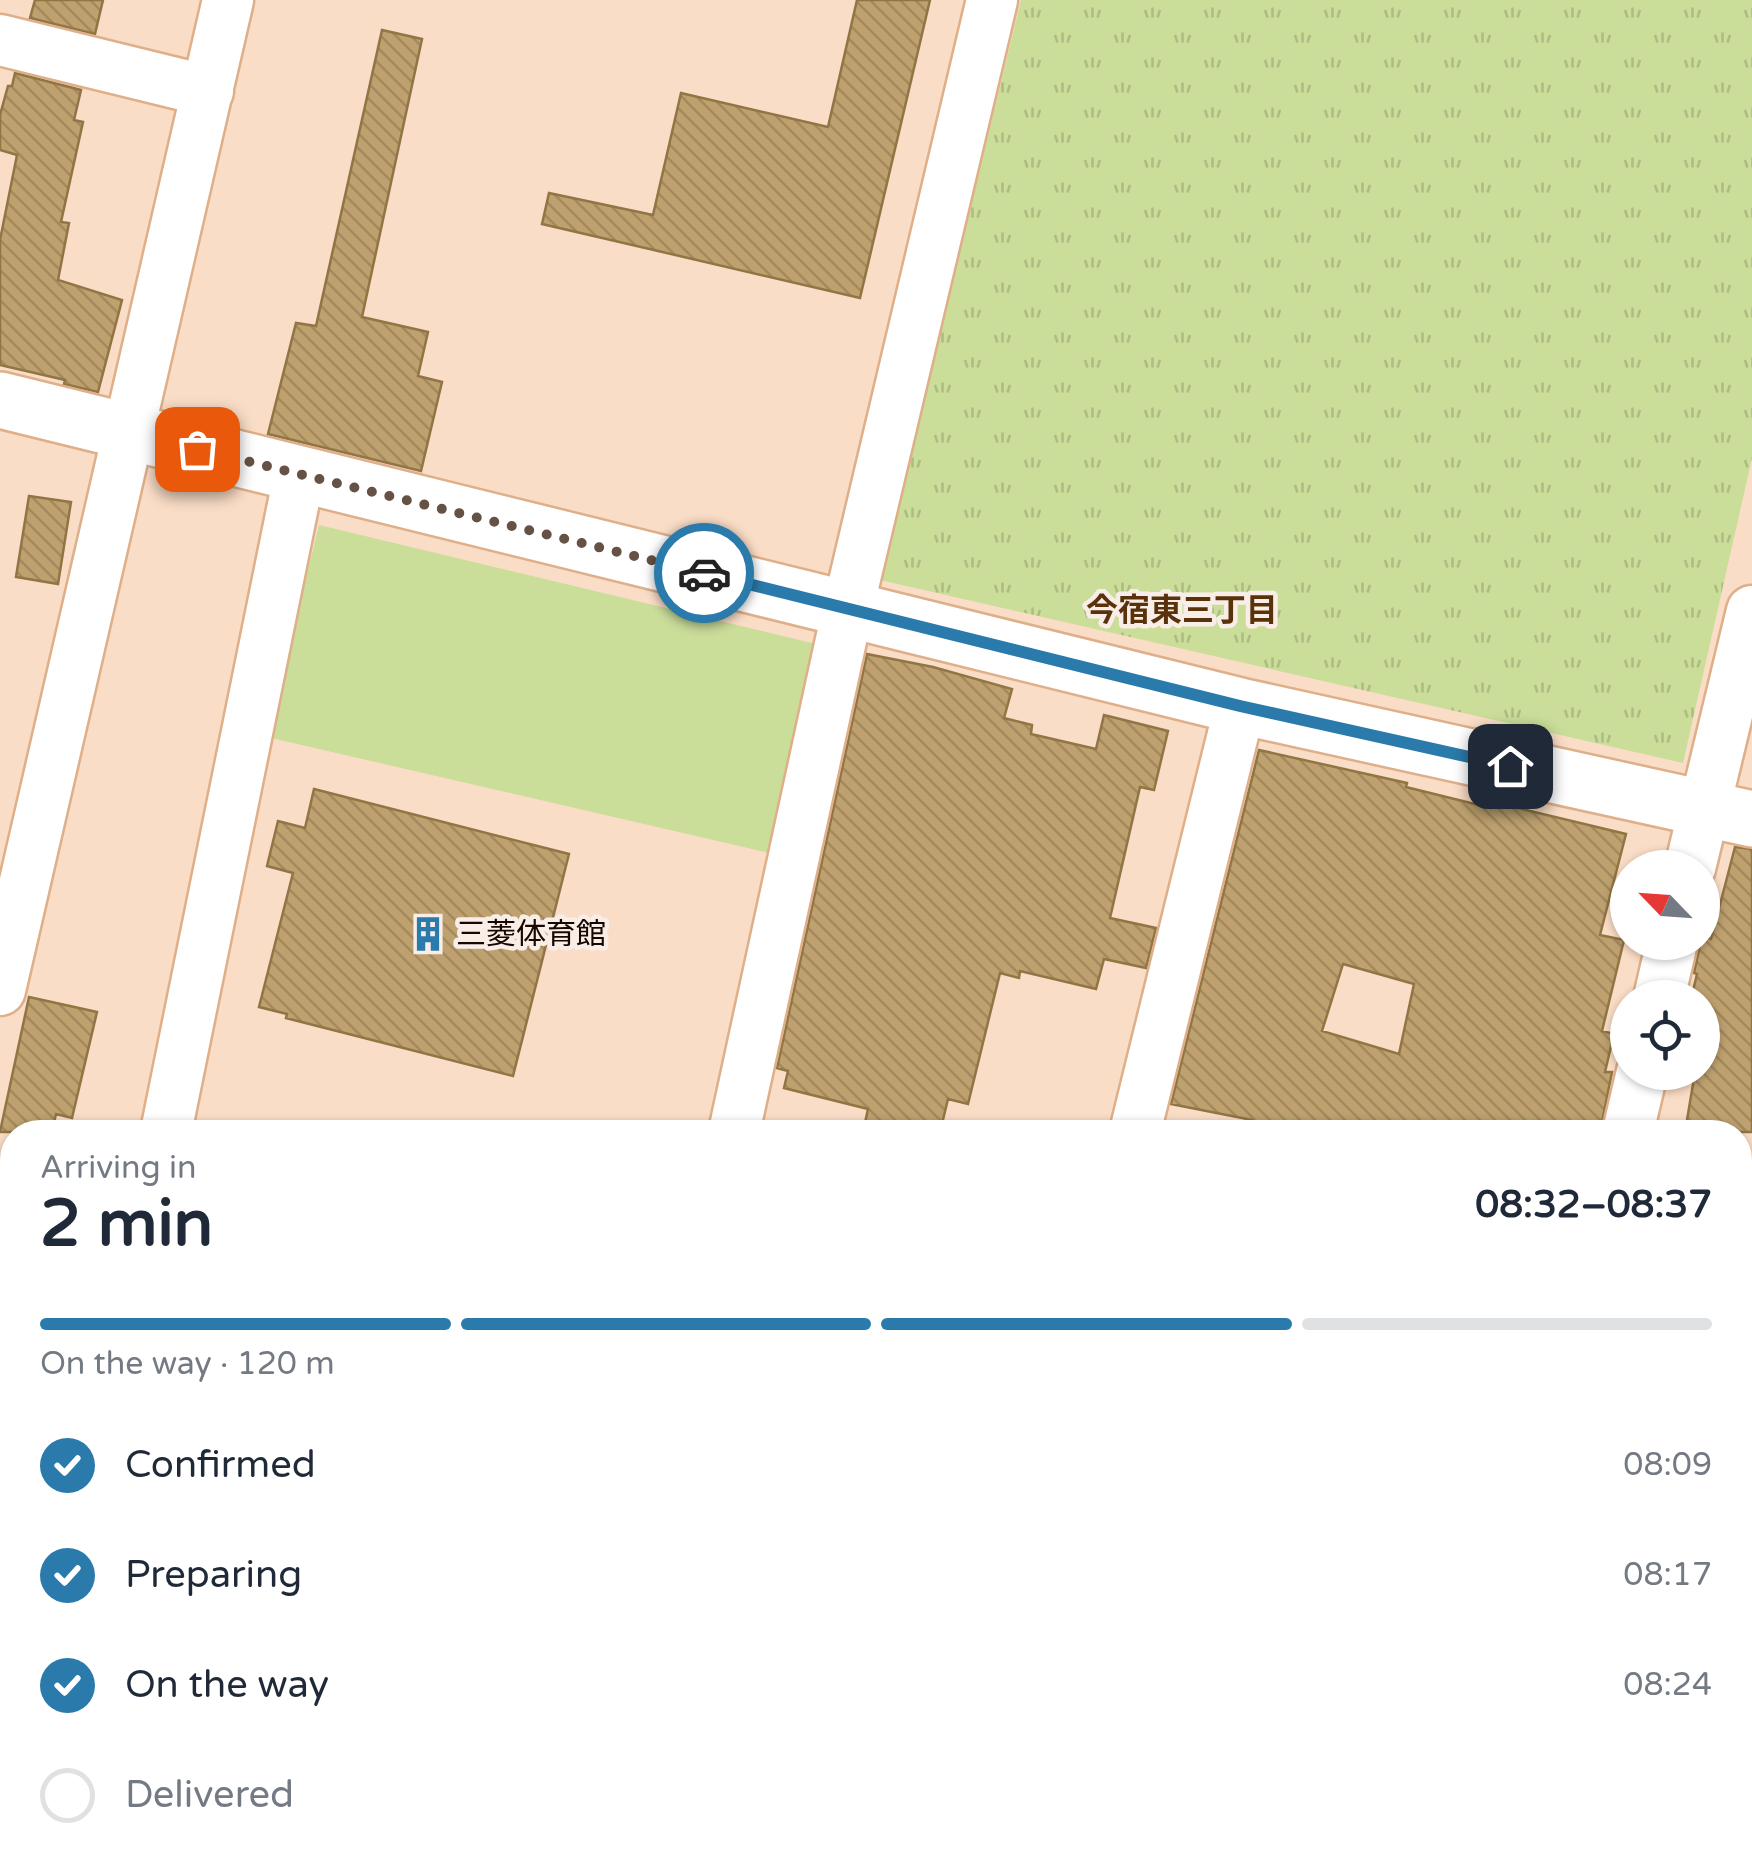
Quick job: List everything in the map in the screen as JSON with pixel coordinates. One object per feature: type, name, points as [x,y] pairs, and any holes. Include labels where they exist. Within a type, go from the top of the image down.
[{"type":"street","points":[[0,990],[228,0]]},
{"type":"street","points":[[737,1120],[848,608],[992,0]]},
{"type":"street","points":[[0,40],[208,91]]},
{"type":"street","points":[[0,400],[1240,706],[1728,814]]},
{"type":"street","points":[[168,1120],[299,476]]},
{"type":"street","points":[[1703,850],[1728,814],[1752,610]]},
{"type":"street","points":[[1138,1120],[1240,706]]},
{"type":"street","points":[[1631,1120],[1638,1090]]},
{"type":"street","points":[[0,1805],[0,1830]]},
{"type":"green space","points":[[1021,0],[1752,0],[1752,458],[1683,763],[880,580]]},
{"type":"green space","points":[[319,525],[816,644],[774,854],[267,737]]},
{"type":"building","points":[[35,0],[103,0],[95,34],[30,18]]},
{"type":"building","points":[[857,0],[930,0],[860,298],[542,224],[549,193],[653,215],[681,93],[828,127]]},
{"type":"building","points":[[382,30],[422,39],[362,317],[428,332],[418,376],[442,382],[421,471],[268,434],[296,323],[316,326]]},
{"type":"building","points":[[15,73],[81,90],[74,120],[83,122],[61,222],[69,223],[58,280],[122,300],[98,392],[0,365],[0,240],[17,155],[0,150],[0,115]]},
{"type":"building","points":[[29,496],[71,502],[58,584],[16,577]]},
{"type":"building","points":[[867,654],[1012,689],[1004,718],[1032,725],[1031,734],[1096,749],[1104,715],[1168,731],[1154,790],[1140,787],[1110,918],[1156,928],[1146,968],[1104,959],[1096,989],[1020,971],[1019,978],[1000,973],[968,1104],[948,1099],[943,1120],[866,1120],[868,1109],[784,1088],[788,1071],[777,1068]]},
{"type":"building","points":[[1259,750],[1407,783],[1406,787],[1491,808],[1493,802],[1626,834],[1622,850],[1610,850],[1610,896],[1600,935],[1610,937],[1610,960],[1619,960],[1614,980],[1610,980],[1602,1031],[1610,1033],[1605,1072],[1610,1072],[1610,1082],[1602,1120],[1252,1120],[1171,1104]],"holes":[[[1343,964],[1414,984],[1399,1054],[1322,1031]]]},
{"type":"building","name":"三菱体育館","points":[[314,789],[569,854],[513,1076],[286,1018],[287,1014],[259,1007],[293,873],[267,866],[278,821],[305,828]]},
{"type":"building","points":[[1735,847],[1752,849],[1752,1120],[1687,1120],[1692,1090],[1720,1090],[1720,980],[1696,980],[1697,960],[1720,960],[1720,904]]},
{"type":"building","points":[[29,997],[97,1012],[72,1118],[56,1114],[55,1120],[3,1120]]},
{"type":"way so far","points":[[197,449],[704,573]]},
{"type":"place","name":"三菱体育館","points":[[428,934]]},
{"type":"district","name":"今宿東三丁目","points":[[1182,611]]},
{"type":"route","points":[[704,573],[1240,706],[1510,766]]}]
